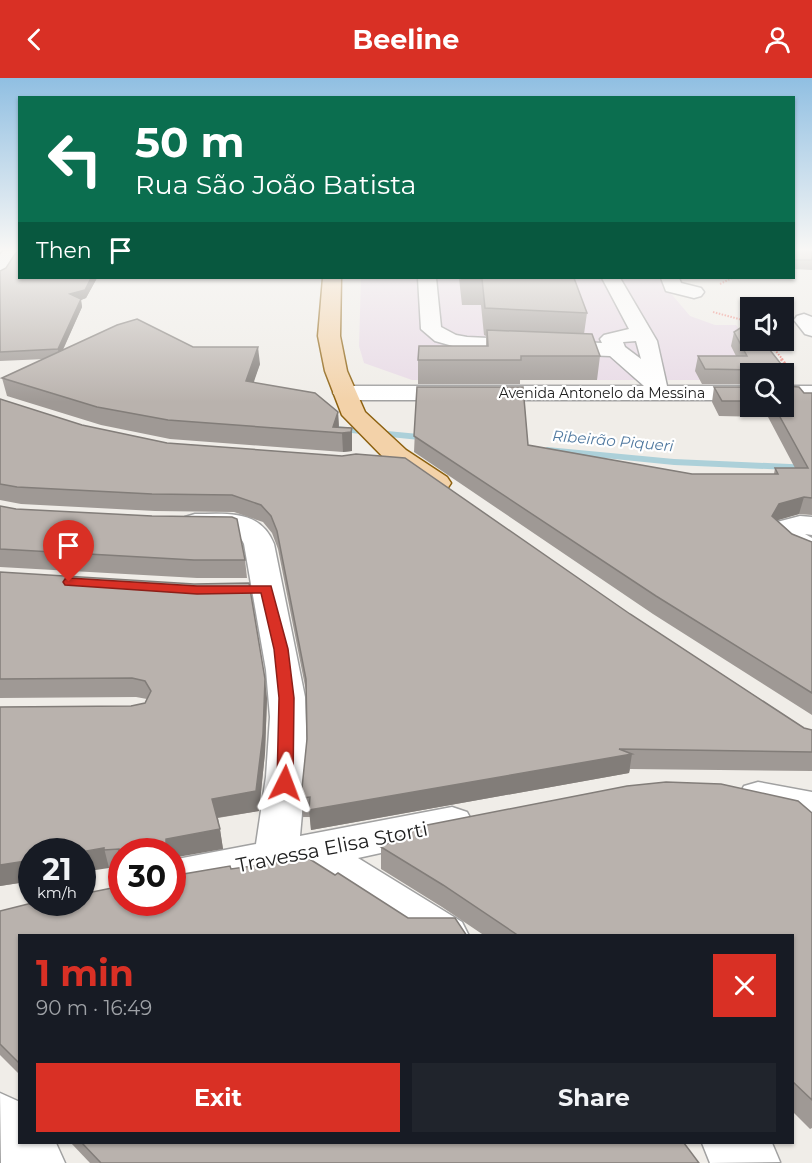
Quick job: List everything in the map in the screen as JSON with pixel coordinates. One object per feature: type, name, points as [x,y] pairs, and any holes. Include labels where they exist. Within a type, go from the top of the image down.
[{"type":"main road","points":[[331,302],[329,336],[336,371],[350,404],[385,455],[456,496]]},
{"type":"street","points":[[429,302],[431,329],[441,338],[459,344],[616,350]]},
{"type":"street","points":[[624,302],[651,350],[656,386]]},
{"type":"street","points":[[642,334],[618,336],[611,339],[616,350],[656,386]]},
{"type":"street","name":"Avenida Antonelo da Messina","points":[[350,404],[656,386],[740,392]]},
{"type":"street","points":[[794,393],[812,393]]},
{"type":"street","points":[[166,522],[245,525],[252,530],[261,549],[255,589],[281,649],[287,698],[285,783],[294,854],[442,934]]},
{"type":"street","points":[[799,527],[785,532],[812,551]]},
{"type":"street","points":[[726,791],[812,807]]},
{"type":"street","name":"Travessa Elisa Storti","points":[[186,875],[491,816]]},
{"type":"street","points":[[0,1120],[18,1141]]},
{"type":"street","points":[[21,1144],[37,1163]]},
{"type":"shaded area","points":[[360,302],[678,302],[690,316],[715,325],[736,325],[740,330],[740,351],[757,351],[766,363],[740,363],[740,380],[412,380],[364,363],[359,346]]},
{"type":"building","points":[[0,302],[80,302],[58,349],[0,352]]},
{"type":"building","points":[[484,302],[583,302],[587,313],[485,308]]},
{"type":"building","points":[[137,319],[193,347],[258,347],[246,381],[315,393],[338,412],[333,427],[352,428],[351,432],[168,420],[97,407],[2,378],[117,325]]},
{"type":"building","points":[[740,328],[740,343],[734,332]]},
{"type":"building","points":[[487,330],[592,334],[600,356],[521,356],[521,360],[418,360],[419,346],[488,346]]},
{"type":"building","points":[[744,351],[771,351],[780,363],[740,363],[740,370],[705,369],[698,356],[747,356]]},
{"type":"building","points":[[417,387],[523,387],[528,445],[692,474],[778,474],[775,468],[808,468],[780,417],[794,417],[794,387],[799,387],[804,393],[812,393],[812,498],[804,497],[779,504],[772,516],[792,534],[812,542],[812,693],[656,596],[414,436]]},
{"type":"building","points":[[714,387],[740,387],[740,401],[722,401]]},
{"type":"building","points":[[0,399],[82,425],[167,443],[342,456],[356,454],[405,458],[630,614],[804,728],[812,730],[812,752],[619,749],[632,754],[309,810],[310,797],[301,798],[307,739],[306,679],[277,531],[271,516],[261,505],[232,495],[152,494],[17,487],[0,484]]},
{"type":"building","points":[[0,506],[16,509],[152,516],[232,517],[237,519],[245,560],[194,560],[0,549]]},
{"type":"building","points":[[0,572],[194,584],[249,583],[265,679],[263,734],[256,791],[212,799],[220,829],[171,838],[108,838],[108,850],[104,850],[104,848],[96,849],[96,838],[18,838],[18,862],[0,865],[0,707],[131,706],[145,703],[151,691],[145,681],[132,678],[0,679]]},
{"type":"building","points":[[666,782],[721,784],[798,801],[812,813],[812,1100],[794,1083],[794,934],[516,934],[381,847],[417,827],[627,786]]},
{"type":"building","points":[[308,858],[335,875],[338,873],[408,918],[455,918],[466,934],[18,934],[18,1062],[0,1044],[0,911],[18,906],[18,916],[96,916],[96,891],[108,889],[108,916],[186,916],[186,874],[230,866],[231,869]]},
{"type":"building","points":[[83,1144],[685,1144],[699,1163],[101,1163]]},
{"type":"waterway","name":"Ribeirão Piqueri","points":[[335,429],[429,438]]},
{"type":"waterway","name":"Ribeirão Piqueri","points":[[547,450],[674,462],[812,468]]},
{"type":"route","points":[[69,582],[197,590],[267,589],[281,649],[287,698],[285,783]]}]
